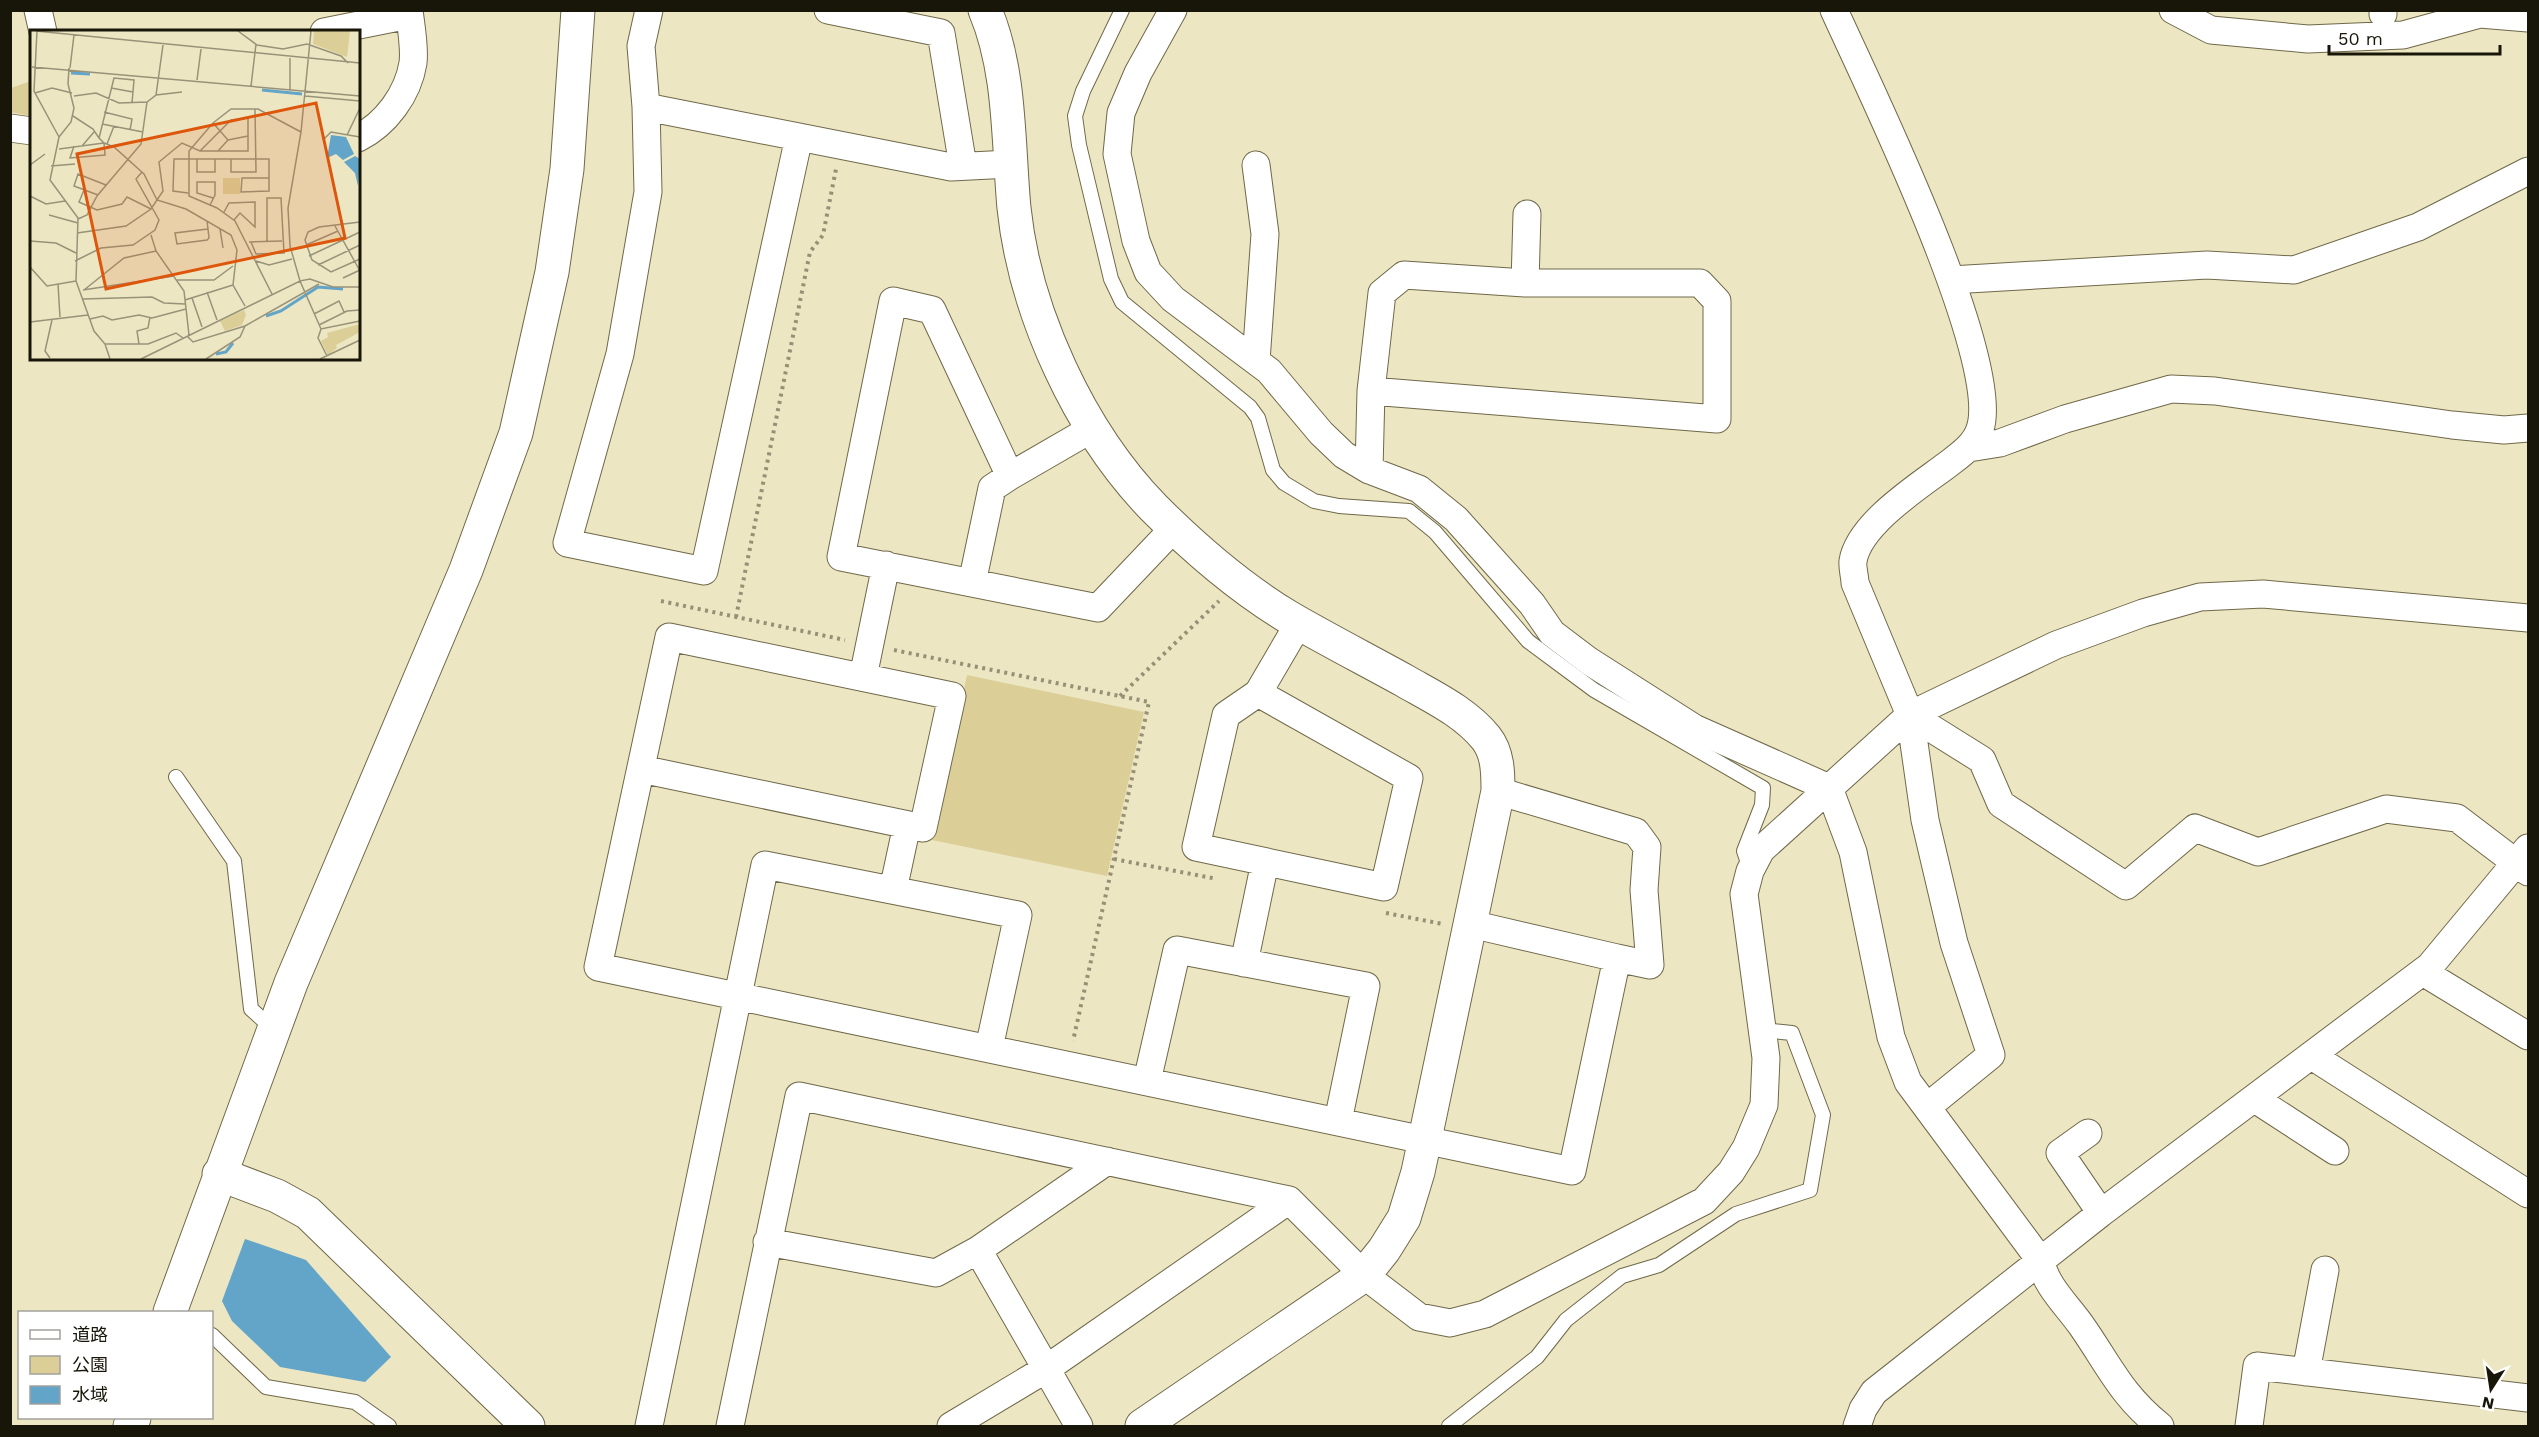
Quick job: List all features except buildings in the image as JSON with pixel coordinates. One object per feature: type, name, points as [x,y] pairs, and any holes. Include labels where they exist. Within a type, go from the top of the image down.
[{"type":"street","points":[[38,10],[43,30]]},
{"type":"street","points":[[174,1311],[219,1174],[273,1029],[466,570],[516,433],[552,272],[567,169],[578,10]]},
{"type":"street","points":[[649,10],[640,46],[646,107],[648,192],[620,354],[567,543],[704,571],[799,137]]},
{"type":"street","points":[[828,10],[941,33],[963,166]]},
{"type":"street","points":[[985,10],[994,33],[1005,103],[1014,211],[1029,284],[1050,345],[1110,456],[1154,507],[1238,584],[1299,623],[1445,704],[1470,721],[1488,740],[1497,763],[1498,791],[1471,924],[1425,1140],[1404,1218],[1384,1250],[1364,1275],[1142,1426]]},
{"type":"street","points":[[1173,10],[1138,73],[1121,112],[1117,154],[1136,242],[1148,272],[1173,299],[1269,371],[1321,433],[1344,455],[1369,470],[1419,489],[1456,519],[1532,604],[1552,633],[1589,661],[1694,728],[1829,788],[1853,852],[1891,1037],[1908,1082],[2040,1260],[2044,1276],[2082,1325],[2120,1387],[2160,1426]]},
{"type":"street","points":[[1834,10],[1894,142],[1951,280],[1979,374],[1983,403],[1980,429],[1969,448],[1909,493],[1863,536],[1853,561],[1855,583],[1910,716],[1925,820],[1954,944],[1991,1055],[1927,1107]]},
{"type":"street","points":[[2174,10],[2211,30],[2308,39],[2403,35],[2480,14],[2529,18]]},
{"type":"street","points":[[333,30],[409,13],[413,62],[402,96],[390,113],[360,136]]},
{"type":"street","points":[[646,107],[951,167],[1010,164]]},
{"type":"street","points":[[10,128],[30,131]]},
{"type":"street","points":[[1256,165],[1265,234],[1256,361]]},
{"type":"street","points":[[1951,280],[2207,264],[2294,270],[2418,227],[2529,171]]},
{"type":"street","points":[[1525,283],[1527,214]]},
{"type":"street","points":[[1369,470],[1371,391],[1382,293],[1404,275],[1525,283],[1700,283],[1717,301],[1716,419],[1371,391]]},
{"type":"street","points":[[1010,476],[932,310],[893,302],[841,557],[1098,608],[1175,527]]},
{"type":"street","points":[[1969,448],[2000,443],[2065,419],[2171,389],[2238,394],[2451,425],[2504,430],[2529,428]]},
{"type":"street","points":[[972,583],[992,488],[1093,428]]},
{"type":"street","points":[[863,677],[886,565]]},
{"type":"street","points":[[730,1426],[799,1096],[1289,1200],[1364,1275],[1419,1317],[1450,1323],[1485,1314],[1704,1201],[1731,1172],[1746,1148],[1764,1105],[1766,1058],[1744,894],[1750,871],[1761,850],[1910,716],[2056,645],[2143,613],[2200,597],[2263,594],[2529,618]]},
{"type":"street","points":[[1258,693],[1409,778],[1384,887],[1196,847],[1226,715],[1258,693],[1299,623]]},
{"type":"street","points":[[641,769],[923,828],[952,696],[669,637],[598,967],[1572,1171],[1617,958]]},
{"type":"street","points":[[1857,1426],[1863,1408],[1874,1392],[2101,1213],[2423,972],[2524,861],[2457,818],[2386,809],[2258,852],[2195,828],[2127,886],[2001,804],[1982,760],[1910,716]]},
{"type":"street","points":[[1471,924],[1650,965],[1644,890],[1647,847],[1636,832],[1498,791]]},
{"type":"street","points":[[893,890],[907,825]]},
{"type":"street","points":[[1244,963],[1265,862]]},
{"type":"street","points":[[649,1426],[765,865],[1018,915],[989,1048]]},
{"type":"street","points":[[1147,1081],[1177,950],[1366,987],[1338,1121]]},
{"type":"street","points":[[2423,972],[2529,1036]]},
{"type":"street","points":[[2312,1056],[2529,1194]]},
{"type":"street","points":[[2255,1099],[2335,1150]]},
{"type":"street","points":[[2088,1134],[2060,1153],[2101,1213]]},
{"type":"street","points":[[767,1242],[936,1273],[978,1250],[1107,1161]]},
{"type":"street","points":[[219,1174],[277,1196],[308,1213],[528,1426]]},
{"type":"street","points":[[951,1426],[1046,1369],[1289,1200]]},
{"type":"street","points":[[978,1250],[1079,1426]]},
{"type":"street","points":[[2306,1372],[2325,1270]]},
{"type":"street","points":[[2249,1426],[2257,1366],[2529,1398]]},
{"type":"lane","points":[[1122,10],[1083,91],[1075,116],[1078,145],[1112,279],[1122,302],[1250,407],[1258,418],[1273,470],[1284,483],[1314,501],[1339,506],[1409,511],[1435,532],[1528,641],[1594,690],[1763,788],[1762,805],[1744,851],[1750,871]]},
{"type":"lane","points":[[176,777],[234,861],[251,1009],[273,1029]]},
{"type":"lane","points":[[1449,1426],[1537,1357],[1566,1320],[1622,1276],[1659,1265],[1736,1214],[1810,1190],[1823,1115],[1792,1033],[1762,1030]]},
{"type":"lane","points":[[213,1336],[266,1387],[355,1402],[390,1426]]},
{"type":"path","points":[[736,617],[810,252],[823,235],[839,158]]},
{"type":"path","points":[[1120,696],[1225,595]]},
{"type":"path","points":[[661,601],[1149,702],[1072,1045]]},
{"type":"green space","points":[[30,81],[30,116],[11,112],[11,88]]},
{"type":"green space","points":[[967,675],[1144,712],[1107,876],[932,840]]},
{"type":"water","points":[[245,1239],[306,1260],[391,1357],[365,1382],[280,1367],[232,1321],[222,1301]]}]
